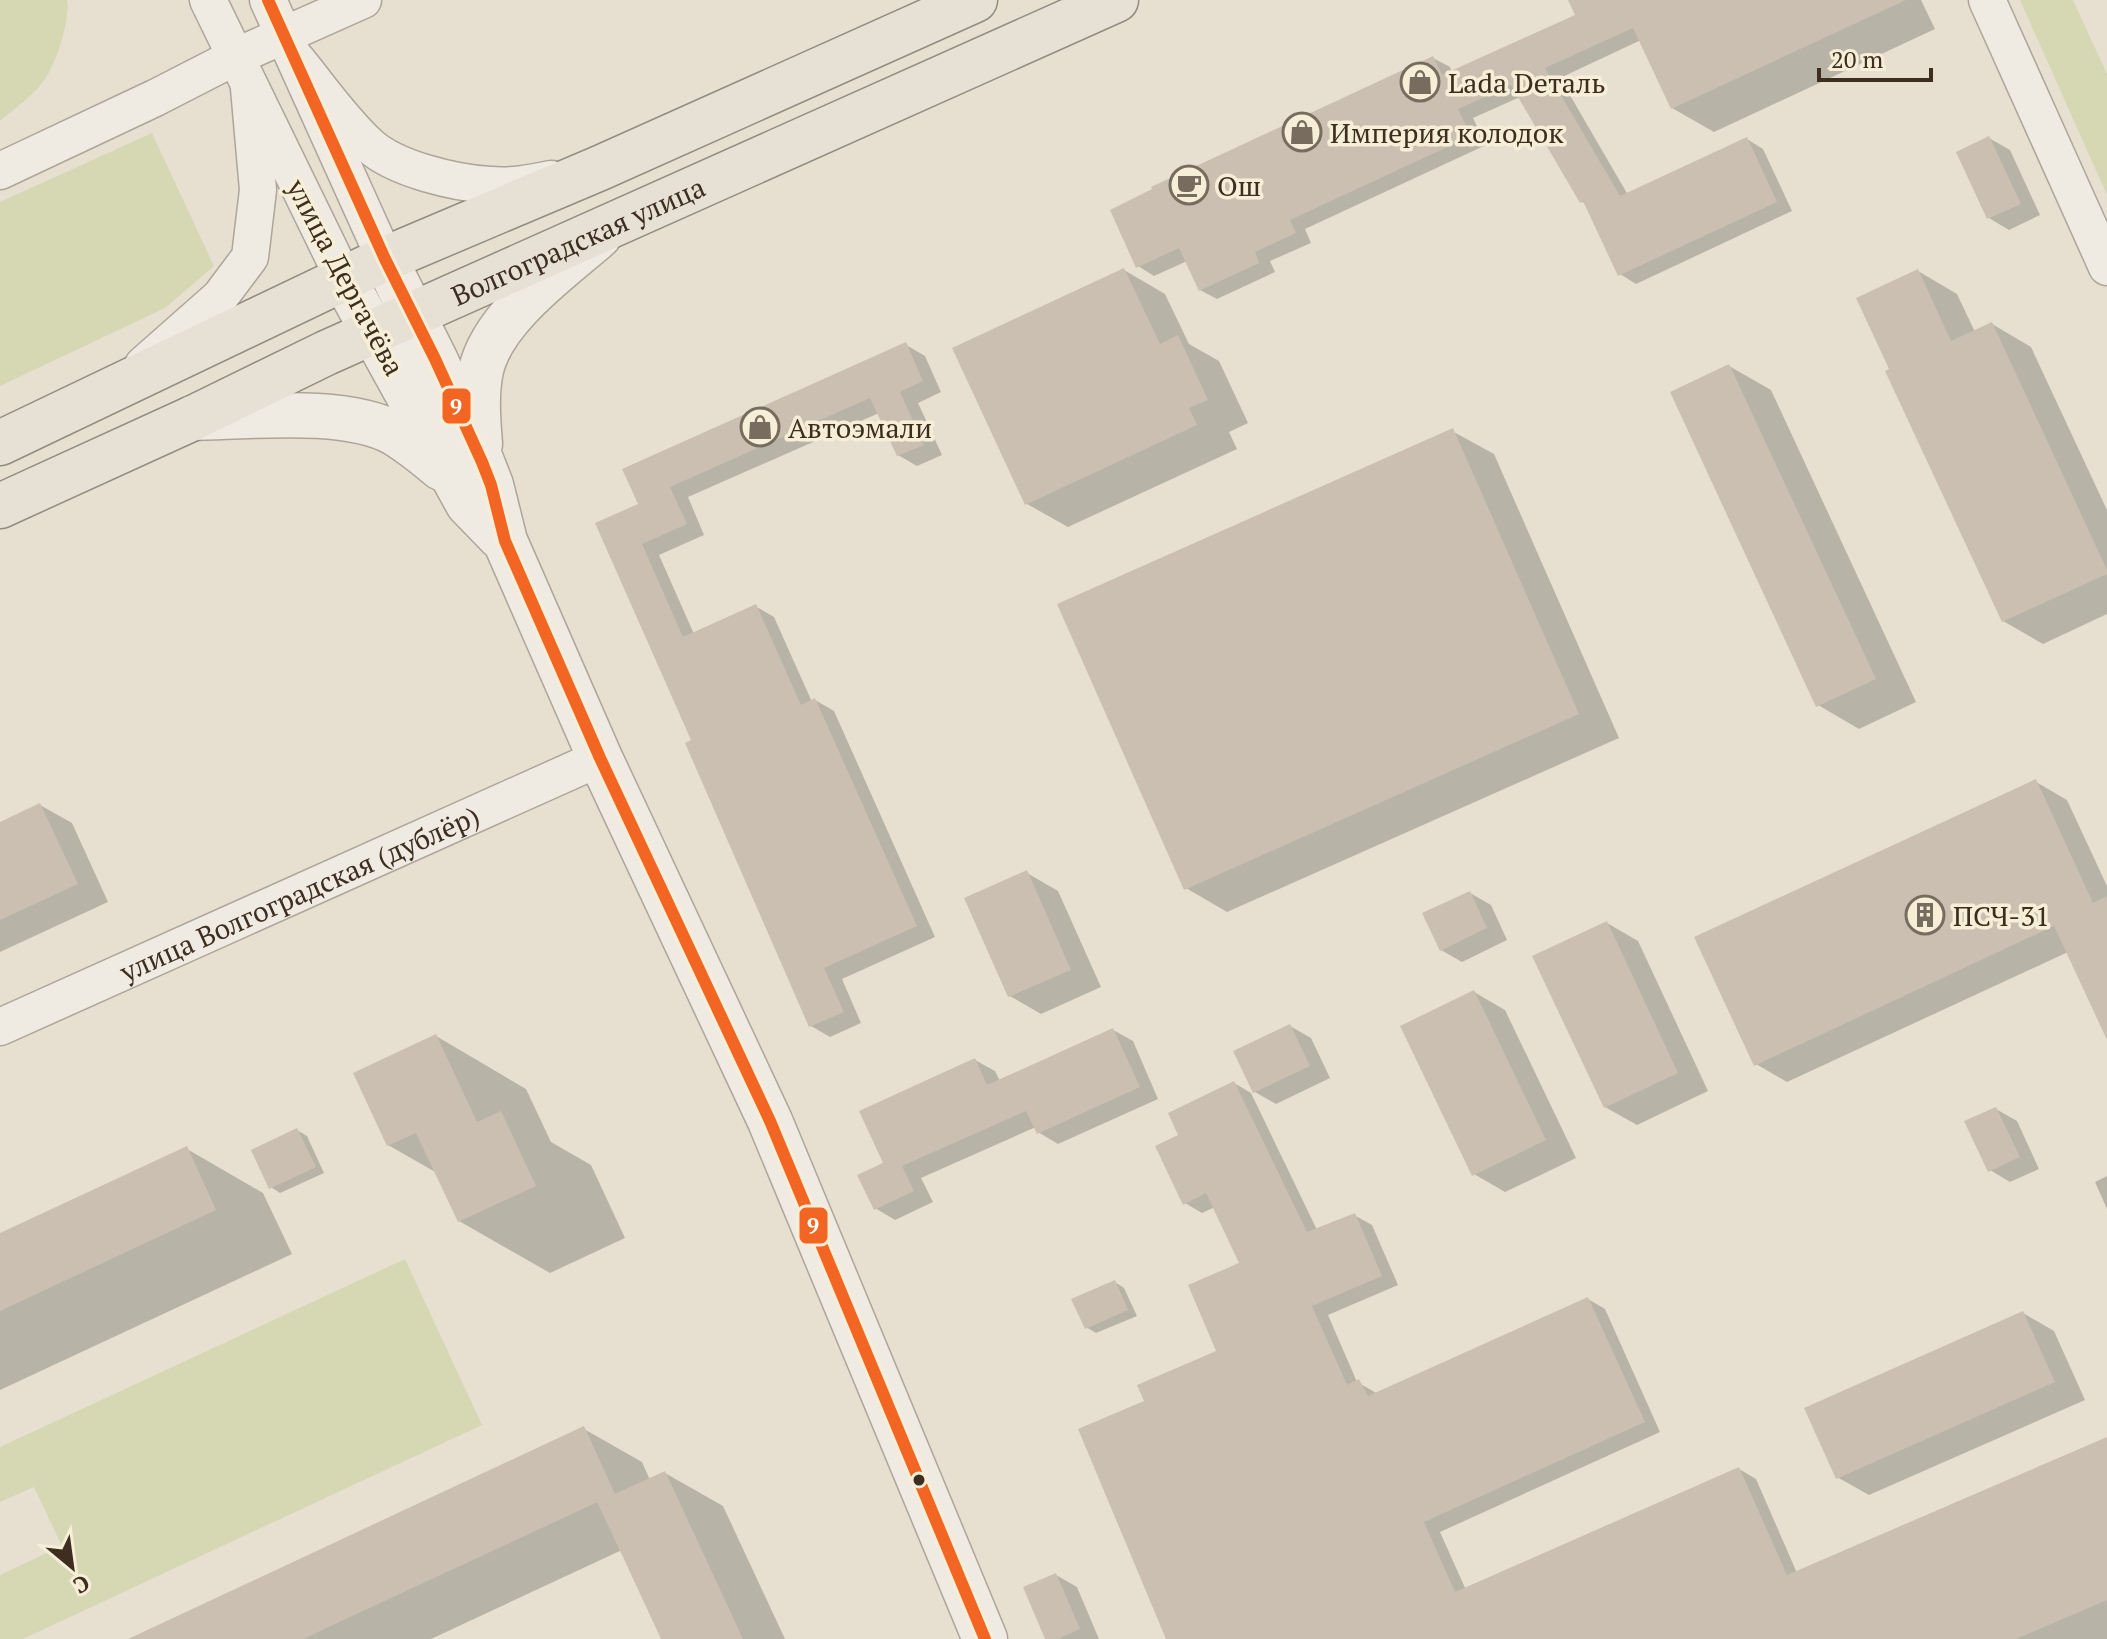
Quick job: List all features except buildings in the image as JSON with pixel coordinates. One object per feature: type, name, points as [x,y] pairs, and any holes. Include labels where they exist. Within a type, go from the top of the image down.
[{"type":"main road","name":"Волгоградская улица","points":[[0,443],[385,259],[600,168],[975,0]]},
{"type":"main road","name":"Волгоградская улица","points":[[0,506],[373,332],[1116,0]]},
{"type":"street","name":"улица Дергачёва","points":[[208,0],[373,332],[468,471],[491,485],[505,541],[600,758],[770,1121],[985,1639]]},
{"type":"street","name":"улица Дергачёва","points":[[268,0],[413,316],[468,471]]},
{"type":"street","points":[[0,171],[155,98],[242,72],[291,47],[363,0]]},
{"type":"street","points":[[1987,0],[2107,267]]},
{"type":"street","points":[[291,47],[370,146],[405,165],[445,177],[490,185],[525,185],[600,168]]},
{"type":"street","points":[[119,387],[220,297],[250,257],[258,190],[242,72]]},
{"type":"street","points":[[193,418],[285,416],[353,421],[394,433],[468,471],[481,369],[493,342],[533,293],[611,226]]},
{"type":"street","name":"улица Волгоградская (дублёр)","points":[[0,1027],[600,758]]},
{"type":"green space","points":[[0,0],[67,0],[68,8],[61,43],[47,76],[33,93],[0,121]]},
{"type":"green space","points":[[2020,0],[2073,0],[2107,74],[2107,195]]},
{"type":"green space","points":[[152,133],[214,266],[165,308],[0,386],[0,202]]},
{"type":"green space","points":[[405,1259],[482,1425],[23,1639],[0,1639],[0,1575],[62,1546],[34,1487],[0,1502],[0,1447]]},
{"type":"transit line","name":"9","points":[[268,0],[385,259],[482,462],[505,541],[600,758],[770,1121],[985,1639]]},
{"type":"place","name":"Lada Dеталь","points":[[1420,82]]},
{"type":"place","name":"Империя колодок","points":[[1302,132]]},
{"type":"place","name":"Ош","points":[[1189,185]]},
{"type":"place","name":"Автоэмали","points":[[760,427]]},
{"type":"place","name":"ПСЧ-31","points":[[1925,915]]}]
